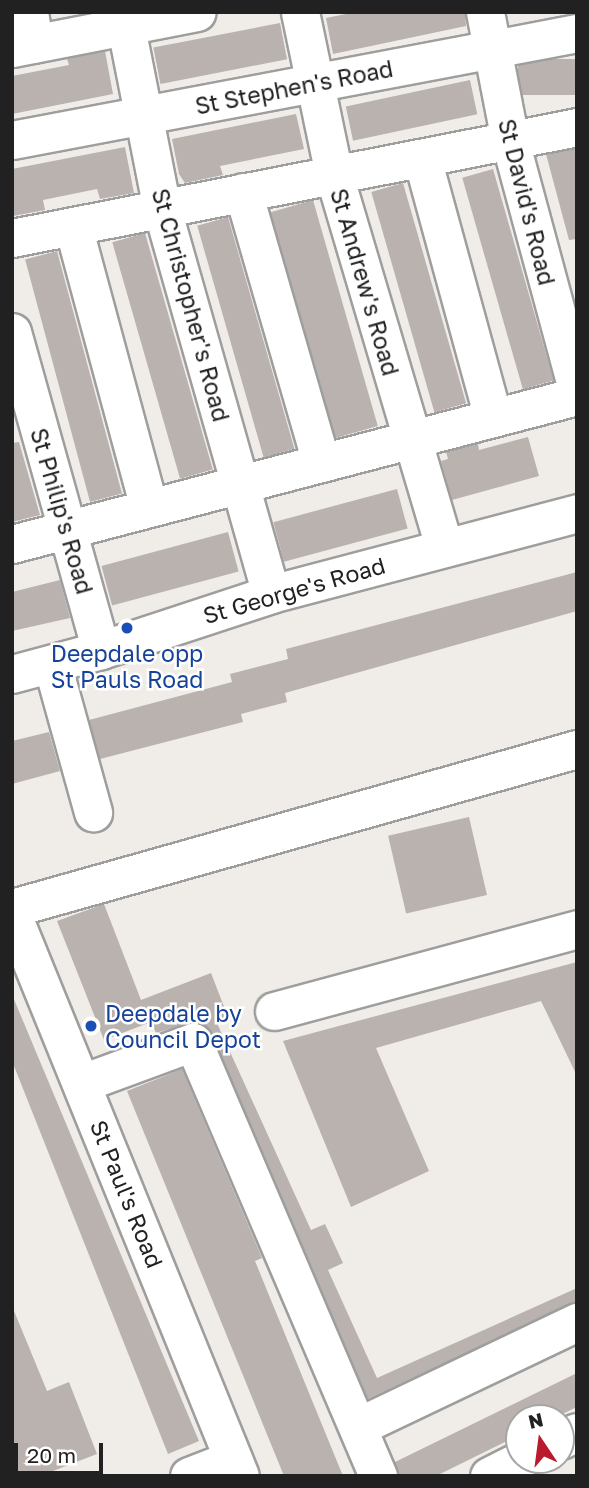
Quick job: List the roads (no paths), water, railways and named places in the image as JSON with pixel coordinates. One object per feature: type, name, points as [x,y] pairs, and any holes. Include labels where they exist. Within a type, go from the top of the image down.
[{"type":"street","points":[[25,35],[124,19],[197,12]]},
{"type":"street","name":"St Andrew's Road","points":[[300,12],[312,82],[334,175],[444,548]]},
{"type":"street","name":"St David's Road","points":[[485,12],[510,141],[577,393]]},
{"type":"street","name":"St Christopher's Road","points":[[124,19],[162,209],[271,594]]},
{"type":"street","name":"St Stephen's Road","points":[[17,138],[577,33]]},
{"type":"street","points":[[12,238],[577,127]]},
{"type":"street","points":[[422,158],[493,417]]},
{"type":"street","points":[[243,192],[321,463]]},
{"type":"street","points":[[73,226],[149,508]]},
{"type":"street","name":"St Philip's Road","points":[[12,331],[102,650]]},
{"type":"street","points":[[12,544],[577,393]]},
{"type":"street","name":"St George's Road","points":[[12,674],[102,650],[271,594],[577,513]]},
{"type":"street","points":[[52,664],[93,812]]},
{"type":"street","points":[[12,908],[577,749]]},
{"type":"street","name":"St Paul's Road","points":[[12,914],[236,1467]]},
{"type":"street","points":[[274,1011],[577,929]]},
{"type":"street","points":[[82,1083],[193,1042],[359,1426],[378,1476]]},
{"type":"street","points":[[359,1426],[577,1322]]},
{"type":"street","points":[[190,1476],[236,1467]]},
{"type":"street","points":[[489,1476],[505,1468]]},
{"type":"place","name":"Deepdale opp St Pauls Road","points":[[127,628]]},
{"type":"place","name":"Deepdale by Council Depot","points":[[91,1026]]}]
